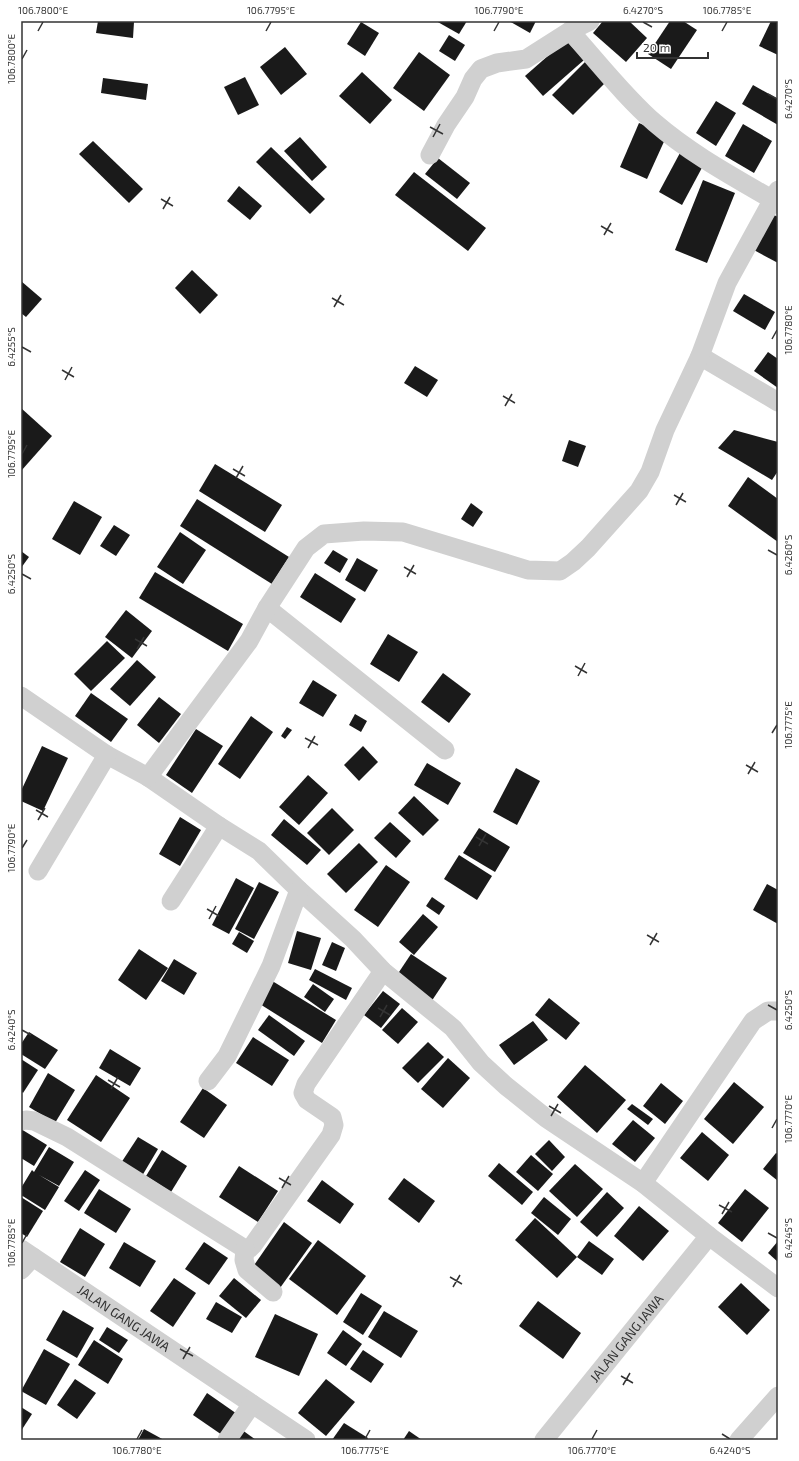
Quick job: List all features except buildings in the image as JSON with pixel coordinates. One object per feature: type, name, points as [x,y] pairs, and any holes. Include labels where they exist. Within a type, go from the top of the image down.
[{"type":"street","points":[[430,155],[446,125],[465,97],[473,79],[481,69],[497,63],[526,59],[570,31],[590,21]]},
{"type":"street","points":[[148,777],[249,641],[267,608],[306,548],[324,534],[364,531],[403,532],[528,570],[560,571],[573,562],[588,548],[639,491],[650,472],[665,430],[700,356],[727,283],[776,198],[706,161],[656,124],[641,111],[570,31]]},
{"type":"street","points":[[700,356],[778,402]]},
{"type":"street","points":[[267,608],[445,750]]},
{"type":"street","points":[[21,696],[107,755],[148,777],[219,826],[259,851],[353,939],[384,971],[453,1028],[481,1063],[506,1086],[546,1118],[643,1183],[709,1236],[778,1288]]},
{"type":"street","points":[[38,871],[107,755]]},
{"type":"street","points":[[172,901],[219,826]]},
{"type":"street","points":[[208,1081],[226,1056],[271,966],[299,890]]},
{"type":"street","points":[[245,1249],[253,1245],[331,1135],[334,1121],[332,1117],[307,1100],[303,1093],[306,1084],[384,971]]},
{"type":"street","points":[[643,1183],[753,1021],[768,1011],[778,1011]]},
{"type":"street","points":[[21,1121],[34,1121],[68,1137],[245,1249]]},
{"type":"street","name":"JALAN GANG JAWA","points":[[544,1440],[709,1236]]},
{"type":"street","points":[[245,1249],[244,1260],[247,1270],[273,1292]]},
{"type":"street","name":"JALAN GANG JAWA","points":[[25,1259],[306,1440]]},
{"type":"street","points":[[740,1440],[778,1396]]},
{"type":"street","points":[[227,1440],[252,1404]]}]
